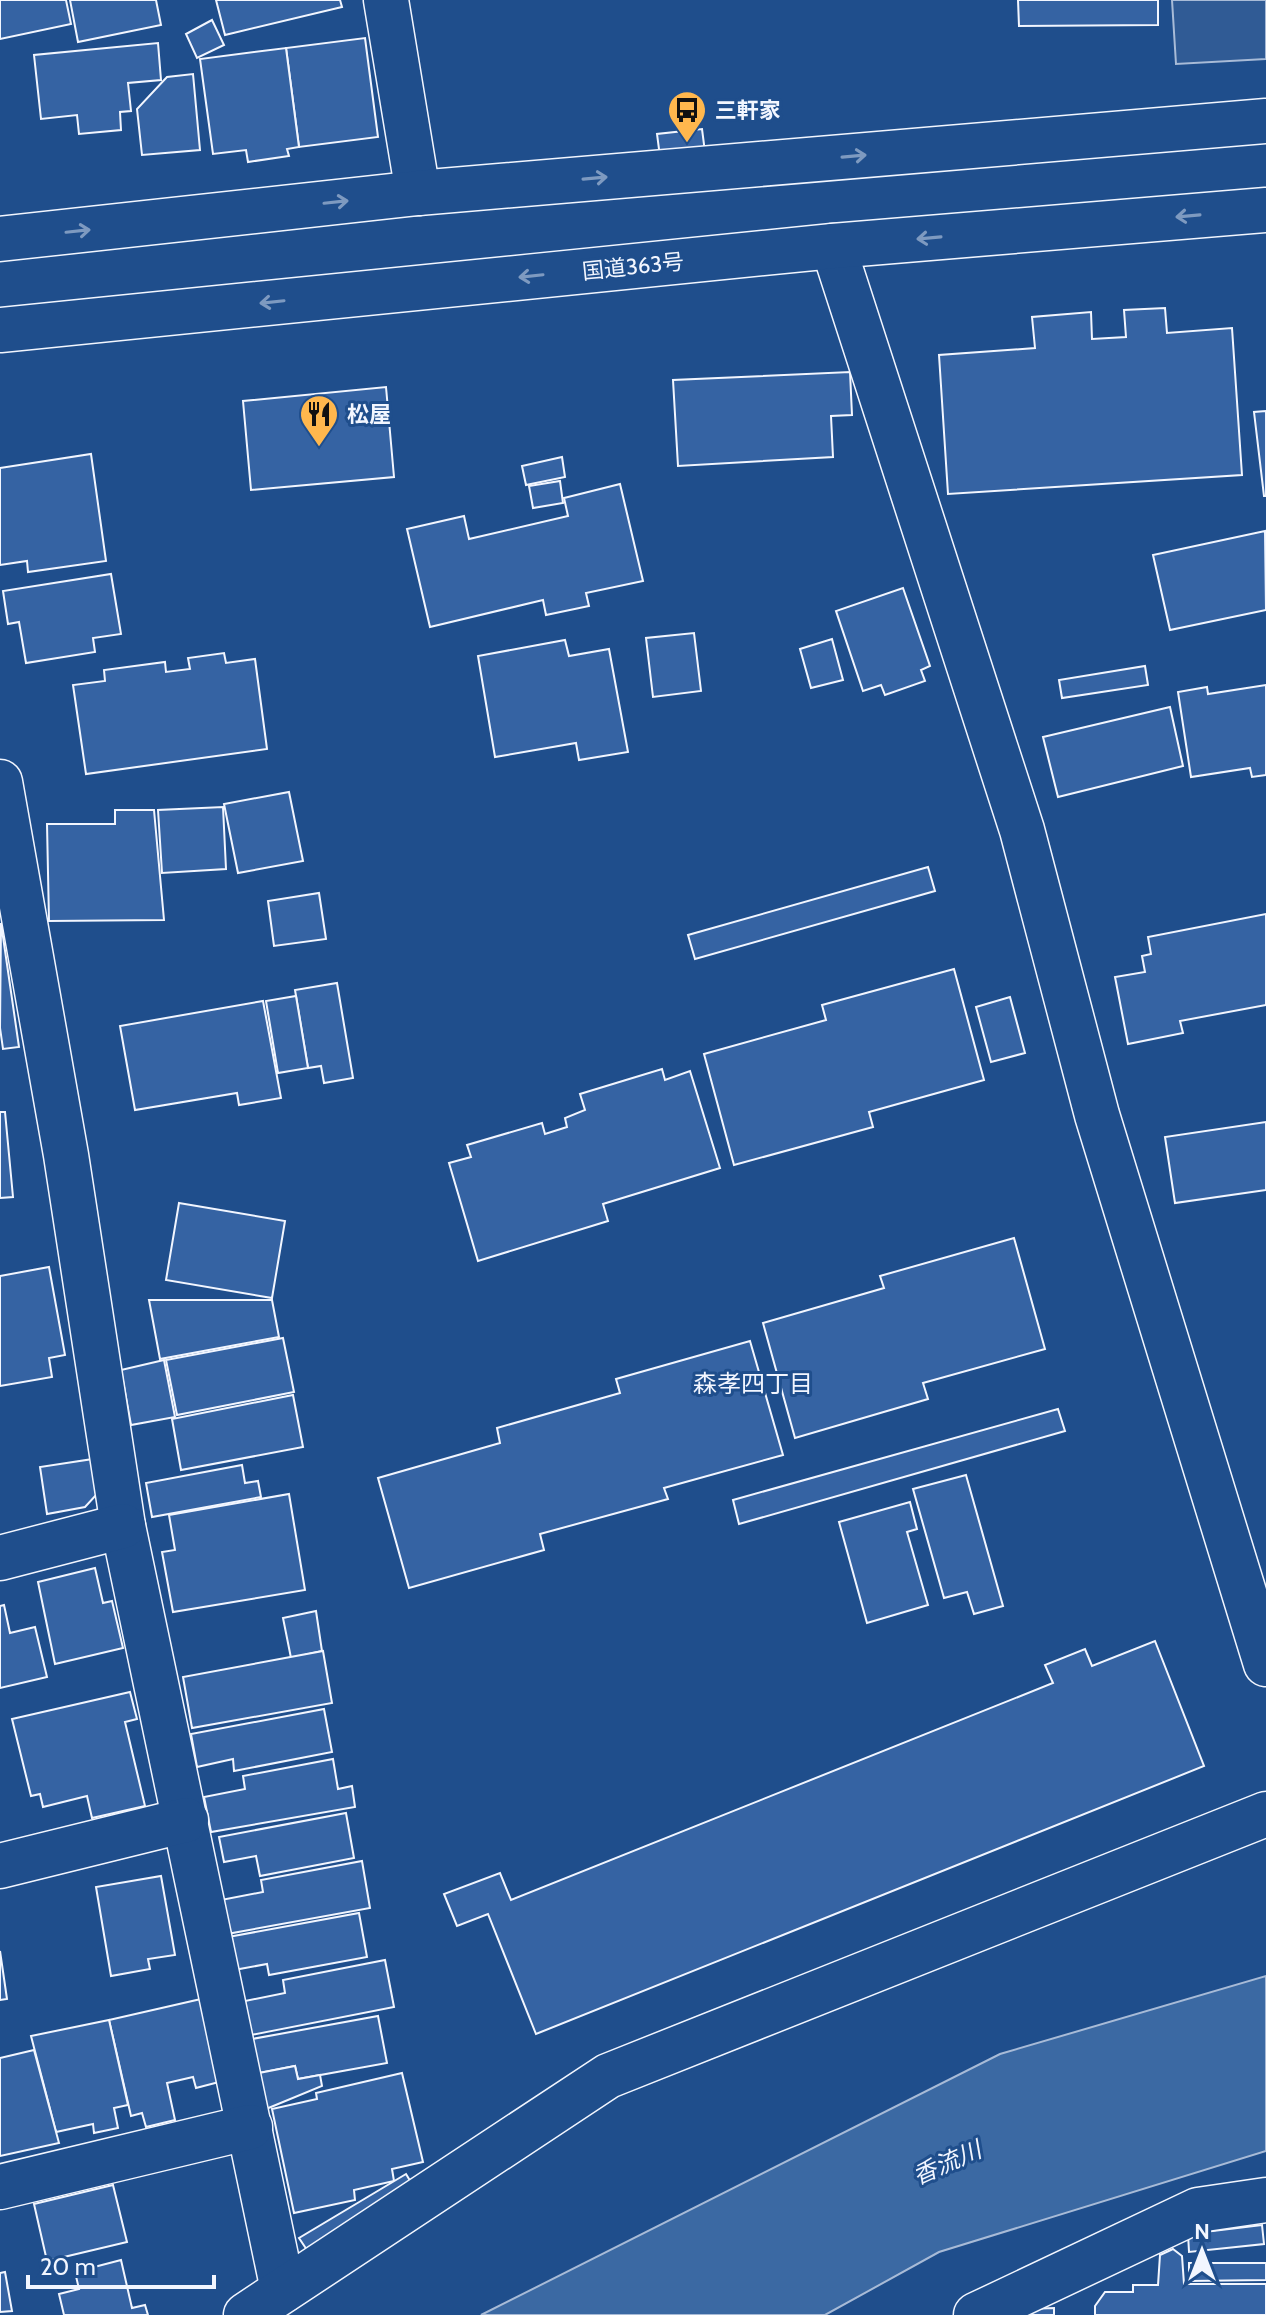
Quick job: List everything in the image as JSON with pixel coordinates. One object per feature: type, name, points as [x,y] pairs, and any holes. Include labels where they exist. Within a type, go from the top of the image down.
[{"type":"main road","points":[[386,0],[418,193]]},
{"type":"main road","points":[[0,239],[418,193],[1266,121]]},
{"type":"main road","name":"国道363号","points":[[0,330],[833,246],[1266,210]]},
{"type":"main road","points":[[833,246],[1022,830],[1097,1115],[1266,1664]]},
{"type":"main road","points":[[0,782],[66,1155],[123,1526],[283,2290]]},
{"type":"main road","points":[[0,1558],[123,1526]]},
{"type":"main road","points":[[246,2315],[608,2076],[1266,1814]]},
{"type":"main road","points":[[0,1866],[186,1820]]},
{"type":"main road","points":[[0,2187],[250,2127]]},
{"type":"main road","points":[[976,2315],[1198,2210],[1266,2200]]},
{"type":"shaded area","points":[[1172,0],[1266,0],[1266,59],[1176,64]]},
{"type":"water","name":"香流川","points":[[1266,1976],[1266,2151],[939,2252],[825,2315],[481,2315],[1000,2054]]},
{"type":"building","points":[[0,0],[66,0],[71,24],[0,39]]},
{"type":"building","points":[[70,0],[156,0],[161,25],[78,42]]},
{"type":"building","points":[[216,0],[340,0],[342,7],[225,35]]},
{"type":"building","points":[[1018,0],[1158,0],[1158,25],[1019,26]]},
{"type":"building","points":[[212,20],[224,45],[197,58],[186,34]]},
{"type":"building","points":[[365,38],[378,137],[299,147],[286,48]]},
{"type":"building","points":[[158,43],[161,80],[128,83],[131,111],[120,112],[121,130],[79,134],[77,115],[41,119],[34,55]]},
{"type":"building","points":[[286,48],[299,147],[287,149],[289,156],[248,162],[246,150],[213,154],[200,59]]},
{"type":"building","points":[[193,74],[200,150],[142,155],[137,109],[167,77]]},
{"type":"building","points":[[702,129],[705,152],[660,157],[657,134]]},
{"type":"building","points":[[1165,308],[1167,333],[1232,328],[1242,475],[948,494],[939,355],[1035,348],[1032,317],[1091,312],[1092,339],[1126,337],[1124,310]]},
{"type":"building","points":[[850,372],[852,415],[831,416],[833,457],[678,466],[673,380]]},
{"type":"building","points":[[386,387],[394,477],[251,490],[243,401]]},
{"type":"building","points":[[1266,411],[1266,496],[1264,496],[1254,412]]},
{"type":"building","points":[[91,454],[106,561],[28,572],[27,561],[0,565],[0,468]]},
{"type":"building","points":[[562,457],[565,477],[526,485],[522,466]]},
{"type":"building","points":[[560,481],[563,503],[533,508],[529,486]]},
{"type":"building","points":[[620,484],[643,581],[586,593],[589,606],[546,615],[543,600],[430,627],[407,529],[464,516],[469,539],[568,516],[564,498]]},
{"type":"building","points":[[1265,531],[1266,610],[1170,630],[1153,555]]},
{"type":"building","points":[[111,574],[121,634],[93,638],[95,652],[26,663],[19,622],[8,624],[3,591]]},
{"type":"building","points":[[903,588],[930,666],[921,670],[925,681],[885,695],[881,685],[863,691],[836,611]]},
{"type":"building","points":[[694,633],[701,691],[653,697],[646,638]]},
{"type":"building","points":[[832,639],[843,680],[811,688],[800,649]]},
{"type":"building","points":[[565,640],[569,656],[609,649],[628,752],[579,760],[576,743],[495,757],[478,656]]},
{"type":"building","points":[[224,653],[226,663],[255,659],[267,749],[86,774],[73,685],[105,681],[104,670],[165,662],[166,672],[190,669],[188,658]]},
{"type":"building","points":[[1145,666],[1148,685],[1062,698],[1059,680]]},
{"type":"building","points":[[1266,685],[1266,775],[1252,777],[1250,768],[1191,777],[1178,692],[1207,687],[1208,694]]},
{"type":"building","points":[[1170,707],[1183,766],[1058,797],[1043,737]]},
{"type":"building","points":[[289,792],[303,861],[238,873],[224,804]]},
{"type":"building","points":[[223,807],[226,869],[162,873],[158,810]]},
{"type":"building","points":[[115,810],[154,810],[164,920],[49,921],[47,824],[115,824]]},
{"type":"building","points":[[928,867],[935,891],[695,959],[688,935]]},
{"type":"building","points":[[319,893],[326,939],[274,946],[268,901]]},
{"type":"building","points":[[1266,914],[1266,1005],[1180,1021],[1183,1033],[1128,1044],[1115,977],[1145,972],[1142,956],[1151,954],[1148,937]]},
{"type":"building","points":[[1,923],[19,1047],[3,1049],[0,1028]]},
{"type":"building","points":[[954,969],[984,1080],[869,1112],[873,1127],[734,1165],[704,1054],[826,1020],[822,1005]]},
{"type":"building","points":[[337,983],[353,1078],[324,1083],[321,1066],[308,1068],[295,990]]},
{"type":"building","points":[[296,996],[308,1068],[278,1073],[266,1001]]},
{"type":"building","points":[[1010,997],[1025,1053],[991,1062],[976,1007]]},
{"type":"building","points":[[263,1001],[281,1098],[239,1105],[237,1093],[135,1110],[120,1026]]},
{"type":"building","points":[[662,1069],[665,1080],[690,1071],[720,1168],[603,1204],[608,1221],[478,1261],[449,1163],[471,1157],[467,1145],[542,1123],[545,1134],[567,1127],[565,1118],[585,1110],[580,1094]]},
{"type":"building","points":[[0,1112],[5,1112],[13,1197],[0,1198]]},
{"type":"building","points":[[1266,1122],[1266,1190],[1175,1203],[1165,1137]]},
{"type":"building","points":[[179,1203],[285,1221],[272,1298],[166,1280]]},
{"type":"building","points":[[1014,1238],[1045,1349],[923,1383],[928,1399],[795,1438],[763,1323],[884,1288],[880,1276]]},
{"type":"building","points":[[49,1267],[65,1355],[49,1358],[52,1377],[0,1386],[0,1276]]},
{"type":"building","points":[[149,1300],[272,1300],[279,1337],[160,1359]]},
{"type":"building","points":[[283,1338],[294,1392],[177,1415],[166,1360]]},
{"type":"building","points":[[750,1341],[783,1455],[664,1488],[668,1499],[540,1534],[544,1550],[409,1588],[378,1478],[500,1443],[497,1428],[620,1393],[616,1379]]},
{"type":"building","points":[[164,1360],[175,1417],[131,1425],[121,1370]]},
{"type":"building","points":[[293,1395],[303,1447],[181,1470],[172,1419]]},
{"type":"building","points":[[1058,1409],[1065,1431],[739,1524],[733,1500]]},
{"type":"building","points":[[93,1459],[98,1493],[85,1507],[47,1514],[40,1467]]},
{"type":"building","points":[[242,1465],[245,1483],[258,1481],[261,1497],[152,1517],[146,1483]]},
{"type":"building","points":[[966,1475],[1003,1606],[974,1614],[967,1592],[944,1598],[913,1489]]},
{"type":"building","points":[[289,1494],[305,1590],[173,1612],[162,1552],[175,1550],[169,1515]]},
{"type":"building","points":[[910,1502],[917,1529],[907,1532],[928,1605],[867,1623],[839,1522]]},
{"type":"building","points":[[95,1568],[103,1603],[112,1601],[123,1648],[55,1664],[38,1582]]},
{"type":"building","points":[[4,1605],[10,1633],[35,1627],[47,1677],[0,1688],[0,1606]]},
{"type":"building","points":[[316,1611],[322,1651],[291,1658],[283,1618]]},
{"type":"building","points":[[1155,1641],[1204,1766],[536,2034],[488,1914],[457,1926],[444,1894],[500,1873],[511,1900],[1053,1683],[1045,1665],[1085,1649],[1092,1666]]},
{"type":"building","points":[[323,1651],[332,1703],[192,1728],[183,1677]]},
{"type":"building","points":[[130,1692],[137,1719],[125,1722],[145,1806],[92,1818],[87,1796],[43,1807],[40,1794],[31,1796],[12,1719]]},
{"type":"building","points":[[324,1709],[332,1752],[234,1771],[233,1759],[197,1767],[191,1734]]},
{"type":"building","points":[[333,1759],[338,1789],[352,1786],[355,1807],[211,1832],[204,1797],[245,1789],[243,1776]]},
{"type":"building","points":[[346,1813],[354,1858],[260,1876],[256,1856],[224,1862],[219,1837]]},
{"type":"building","points":[[362,1861],[370,1908],[227,1934],[221,1900],[263,1892],[261,1880]]},
{"type":"building","points":[[161,1876],[175,1955],[148,1959],[150,1969],[111,1976],[96,1887]]},
{"type":"building","points":[[359,1913],[367,1957],[269,1975],[267,1964],[234,1970],[228,1937]]},
{"type":"building","points":[[0,1951],[7,1999],[0,2000]]},
{"type":"building","points":[[385,1960],[394,2007],[251,2035],[245,2001],[285,1993],[283,1980]]},
{"type":"building","points":[[201,1999],[219,2082],[196,2088],[193,2077],[167,2083],[175,2120],[146,2127],[142,2113],[131,2116],[109,2020]]},
{"type":"building","points":[[378,2016],[387,2063],[298,2079],[295,2066],[259,2073],[252,2039]]},
{"type":"building","points":[[109,2020],[128,2105],[114,2108],[118,2128],[94,2133],[93,2124],[56,2132],[31,2036]]},
{"type":"building","points":[[34,2050],[59,2143],[0,2156],[0,2058]]},
{"type":"building","points":[[295,2066],[298,2079],[320,2075],[322,2086],[266,2109],[259,2073]]},
{"type":"building","points":[[402,2073],[423,2162],[392,2169],[394,2181],[354,2190],[355,2200],[294,2213],[272,2109],[317,2099],[316,2093]]},
{"type":"building","points":[[406,2174],[415,2189],[309,2253],[299,2238]]},
{"type":"building","points":[[113,2185],[127,2242],[47,2261],[34,2204]]},
{"type":"building","points":[[1262,2225],[1264,2244],[1189,2252],[1188,2234]]},
{"type":"building","points":[[1173,2249],[1182,2256],[1184,2284],[1266,2284],[1266,2315],[1095,2315],[1095,2306],[1105,2292],[1133,2292],[1133,2285],[1158,2285],[1160,2255]]},
{"type":"building","points":[[121,2260],[132,2308],[145,2305],[148,2315],[64,2315],[59,2294],[79,2289],[75,2272]]},
{"type":"building","points":[[1189,2263],[1266,2263],[1266,2280],[1189,2281]]},
{"type":"building","points":[[5,2272],[12,2311],[0,2312],[0,2273]]},
{"type":"building","points":[[1054,2308],[1054,2315],[1028,2315],[1028,2309]]},
{"type":"place","name":"三軒家","points":[[687,144]]},
{"type":"place","name":"松屋","points":[[319,448]]},
{"type":"district","name":"森孝四丁目","points":[[753,1384]]}]
